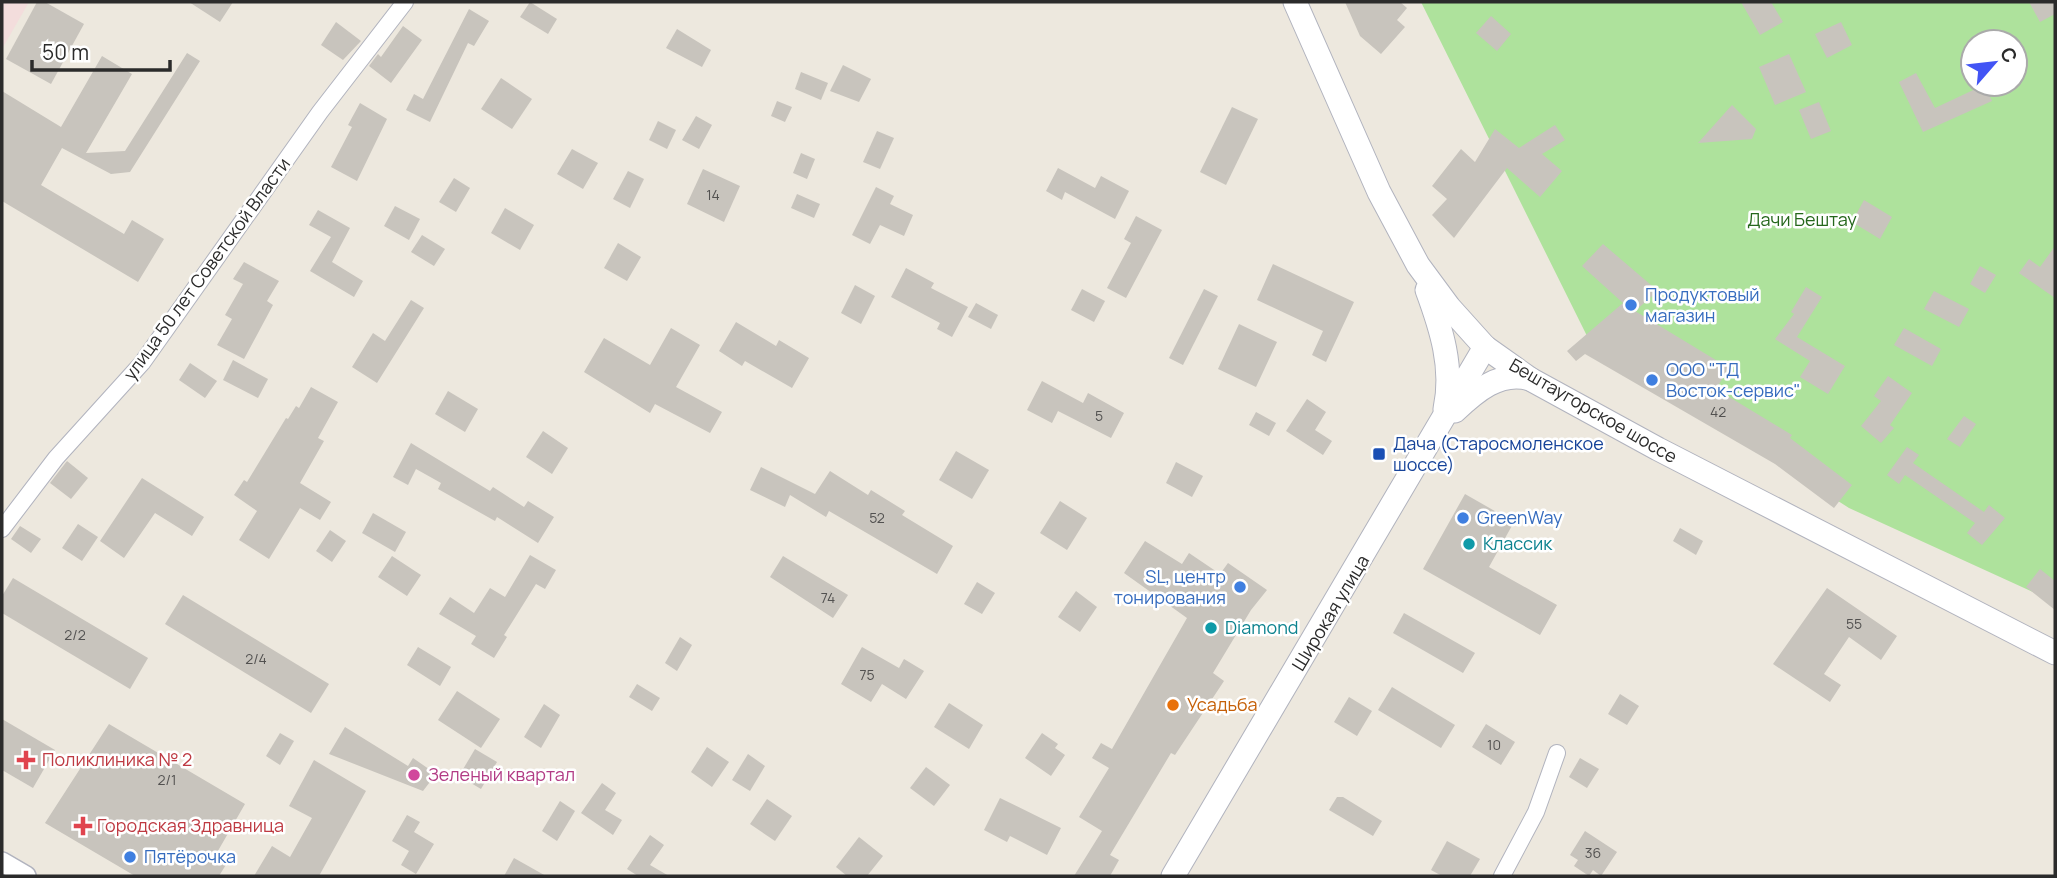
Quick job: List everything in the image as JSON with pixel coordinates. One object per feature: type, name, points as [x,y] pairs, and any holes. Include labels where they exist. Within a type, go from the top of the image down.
[{"type":"main road","name":"Бештаугорское шоссе","points":[[1295,2],[1379,192],[1418,265],[1449,307],[1485,347],[1530,379],[1658,449],[2055,653]]},
{"type":"main road","points":[[1418,265],[1441,327],[1448,372],[1442,423]]},
{"type":"main road","name":"Широкая улица","points":[[1173,876],[1485,347]]},
{"type":"main road","points":[[1442,423],[1470,396],[1489,384],[1510,375],[1530,379]]},
{"type":"street","name":"улица 50 лет Советской Власти","points":[[2,529],[56,458],[142,363],[320,112],[405,2]]},
{"type":"street","points":[[1502,876],[1536,812],[1557,753]]},
{"type":"street","points":[[2,862],[26,876]]},
{"type":"shaded area","points":[[2,2],[29,2],[2,49]]},
{"type":"green space","name":"Дачи Бештау","points":[[1421,2],[2055,2],[2055,602],[1849,508],[1590,342]]},
{"type":"building","points":[[37,2],[45,2],[84,24],[51,84],[6,59]]},
{"type":"building","points":[[189,2],[233,2],[220,22]]},
{"type":"building","points":[[530,2],[557,19],[548,34],[520,17]]},
{"type":"building","points":[[1345,2],[1400,2],[1407,8],[1397,20],[1405,27],[1381,54],[1360,36]]},
{"type":"building","points":[[1741,2],[1771,2],[1783,22],[1760,35]]},
{"type":"building","points":[[2029,2],[2055,2],[2055,14],[2040,22]]},
{"type":"building","points":[[469,9],[489,21],[474,46],[468,43],[430,122],[406,110],[414,94],[423,99]]},
{"type":"building","points":[[1491,16],[1511,34],[1497,51],[1476,33]]},
{"type":"building","points":[[336,22],[361,41],[343,60],[321,45]]},
{"type":"building","points":[[1841,22],[1852,45],[1827,58],[1815,34]]},
{"type":"building","points":[[403,26],[422,40],[391,83],[369,66],[378,54],[381,57]]},
{"type":"building","points":[[677,29],[711,50],[702,67],[666,48]]},
{"type":"building","points":[[187,53],[200,61],[130,172],[111,174],[62,148],[41,185],[124,234],[132,220],[164,239],[138,282],[2,201],[2,91],[61,127],[102,56],[132,74],[86,153],[125,151]]},
{"type":"building","points":[[1789,54],[1806,92],[1775,105],[1759,67]]},
{"type":"building","points":[[843,65],[871,79],[859,102],[830,91]]},
{"type":"building","points":[[801,72],[828,83],[821,100],[795,89]]},
{"type":"building","points":[[1916,73],[1935,108],[1959,97],[1990,98],[1992,101],[1923,132],[1899,82]]},
{"type":"building","points":[[501,78],[532,99],[512,129],[481,109]]},
{"type":"building","points":[[777,101],[792,107],[785,122],[771,116]]},
{"type":"building","points":[[1819,102],[1831,131],[1811,139],[1799,110]]},
{"type":"building","points":[[360,103],[387,119],[357,181],[331,167],[352,127],[348,125]]},
{"type":"building","points":[[1732,105],[1756,129],[1752,139],[1698,143]]},
{"type":"building","points":[[1232,107],[1258,119],[1226,185],[1200,172]]},
{"type":"building","points":[[696,116],[712,125],[699,149],[682,140]]},
{"type":"building","points":[[658,121],[676,130],[667,149],[649,140]]},
{"type":"building","points":[[1555,125],[1565,140],[1542,154],[1562,171],[1540,197],[1507,168],[1454,238],[1432,215],[1447,199],[1432,186],[1461,149],[1475,162],[1495,129],[1519,148]]},
{"type":"building","points":[[877,131],[894,138],[880,169],[863,162]]},
{"type":"building","points":[[572,149],[598,163],[583,189],[557,174]]},
{"type":"building","points":[[801,153],[815,159],[807,179],[793,173]]},
{"type":"building","points":[[1058,168],[1095,188],[1101,176],[1129,191],[1115,219],[1065,192],[1062,200],[1046,191]]},
{"type":"building","points":[[703,169],[740,186],[724,222],[687,204]]},
{"type":"building","points":[[628,171],[644,179],[630,208],[613,199]]},
{"type":"building","points":[[454,178],[470,188],[456,212],[439,202]]},
{"type":"building","points":[[876,187],[894,196],[890,204],[913,215],[904,236],[880,225],[870,244],[852,235]]},
{"type":"building","points":[[797,194],[820,204],[814,218],[791,208]]},
{"type":"building","points":[[1864,200],[1892,217],[1880,239],[1852,222]]},
{"type":"building","points":[[395,206],[420,219],[409,240],[384,226]]},
{"type":"building","points":[[505,208],[534,225],[520,250],[491,233]]},
{"type":"building","points":[[318,210],[350,228],[332,262],[363,281],[354,297],[310,271],[331,237],[309,225]]},
{"type":"building","points":[[1136,216],[1162,230],[1126,298],[1107,288],[1131,243],[1124,239]]},
{"type":"building","points":[[422,235],[445,249],[434,266],[411,252]]},
{"type":"building","points":[[618,243],[641,257],[627,281],[604,268]]},
{"type":"building","points":[[1603,244],[1658,291],[1635,311],[1729,368],[1716,389],[1792,435],[1790,438],[1852,485],[1834,508],[1775,464],[1585,354],[1576,361],[1567,351],[1623,303],[1582,266]]},
{"type":"building","points":[[2055,246],[2055,298],[2019,273],[2029,259],[2040,267]]},
{"type":"building","points":[[244,262],[279,281],[267,301],[273,305],[244,359],[217,345],[232,319],[225,315],[243,284],[233,279]]},
{"type":"building","points":[[1273,264],[1354,302],[1326,362],[1312,355],[1323,331],[1257,300]]},
{"type":"building","points":[[1980,266],[1996,275],[1985,293],[1970,284]]},
{"type":"building","points":[[906,268],[934,283],[931,288],[968,307],[952,337],[937,329],[940,323],[891,297]]},
{"type":"building","points":[[855,285],[875,296],[861,324],[841,313]]},
{"type":"building","points":[[1806,287],[1822,297],[1797,337],[1845,366],[1828,394],[1800,377],[1810,361],[1775,339],[1794,314],[1791,312]]},
{"type":"building","points":[[1082,289],[1105,301],[1094,322],[1071,310]]},
{"type":"building","points":[[1204,289],[1218,296],[1183,365],[1169,358]]},
{"type":"building","points":[[1934,291],[1969,309],[1959,327],[1924,309]]},
{"type":"building","points":[[411,300],[424,308],[377,383],[352,367],[373,333],[385,341]]},
{"type":"building","points":[[976,303],[998,315],[991,329],[968,317]]},
{"type":"building","points":[[736,322],[776,346],[779,340],[809,358],[792,388],[745,361],[742,366],[719,351]]},
{"type":"building","points":[[1239,324],[1277,342],[1256,387],[1218,369]]},
{"type":"building","points":[[671,328],[700,345],[676,387],[722,412],[710,433],[655,404],[650,413],[584,372],[604,338],[650,365]]},
{"type":"building","points":[[1904,328],[1941,349],[1932,366],[1894,345]]},
{"type":"building","points":[[233,360],[268,379],[258,398],[223,380]]},
{"type":"building","points":[[190,363],[217,381],[205,398],[179,380]]},
{"type":"building","points":[[1888,376],[1912,393],[1890,425],[1894,428],[1881,443],[1861,426],[1881,401],[1874,396]]},
{"type":"building","points":[[1042,381],[1083,403],[1088,393],[1124,413],[1111,438],[1058,411],[1052,423],[1027,410]]},
{"type":"building","points":[[311,387],[338,402],[318,438],[324,441],[300,483],[331,502],[320,520],[300,508],[269,559],[239,540],[257,511],[234,495],[244,480],[247,482],[286,418],[288,419],[296,406],[299,408]]},
{"type":"building","points":[[448,391],[478,409],[465,432],[435,414]]},
{"type":"building","points":[[1307,399],[1326,412],[1315,430],[1332,441],[1323,455],[1286,431]]},
{"type":"building","points":[[1256,412],[1276,423],[1269,436],[1249,425]]},
{"type":"building","points":[[1964,416],[1976,424],[1960,447],[1947,439]]},
{"type":"building","points":[[543,431],[568,448],[552,474],[526,457]]},
{"type":"building","points":[[411,443],[490,491],[493,487],[524,507],[528,501],[554,517],[538,543],[497,517],[495,521],[438,489],[441,483],[416,469],[408,485],[393,477]]},
{"type":"building","points":[[1907,447],[1919,455],[1913,463],[1984,512],[1989,505],[2005,518],[1982,545],[1967,533],[1975,523],[1905,475],[1899,484],[1887,475]]},
{"type":"building","points":[[956,451],[989,470],[972,499],[939,480]]},
{"type":"building","points":[[67,461],[88,478],[71,499],[50,483]]},
{"type":"building","points":[[1176,462],[1203,476],[1192,497],[1166,483]]},
{"type":"building","points":[[761,467],[815,494],[830,471],[868,495],[871,490],[905,511],[902,515],[953,546],[937,574],[829,511],[826,517],[790,495],[785,507],[750,490]]},
{"type":"building","points":[[142,478],[204,517],[192,536],[155,513],[124,558],[100,541]]},
{"type":"building","name":"Классик","points":[[1465,494],[1514,522],[1489,567],[1557,605],[1540,635],[1423,569]]},
{"type":"building","points":[[1060,501],[1087,518],[1067,550],[1040,533]]},
{"type":"building","points":[[373,513],[406,532],[395,552],[362,533]]},
{"type":"building","points":[[78,524],[98,537],[82,561],[62,548]]},
{"type":"building","points":[[20,526],[41,539],[31,553],[11,539]]},
{"type":"building","points":[[1680,528],[1703,541],[1696,555],[1673,541]]},
{"type":"building","points":[[330,530],[346,541],[332,562],[316,551]]},
{"type":"building","points":[[1145,541],[1182,564],[1189,553],[1220,574],[1228,563],[1267,590],[1251,610],[1213,673],[1224,681],[1175,755],[1171,753],[1110,855],[1119,860],[1110,876],[1074,876],[1102,831],[1079,817],[1109,768],[1092,758],[1101,743],[1112,749],[1187,618],[1124,573]]},
{"type":"building","points":[[530,555],[556,570],[545,589],[536,584],[504,635],[507,637],[494,658],[471,644],[476,636],[439,614],[450,597],[474,613],[490,588],[505,597]]},
{"type":"building","points":[[392,556],[421,575],[407,596],[378,577]]},
{"type":"building","points":[[783,556],[848,595],[833,618],[770,577]]},
{"type":"building","points":[[2040,569],[2055,581],[2055,610],[2026,587]]},
{"type":"building","points":[[13,578],[148,658],[130,689],[2,613],[2,596]]},
{"type":"building","points":[[977,582],[995,593],[982,614],[964,604]]},
{"type":"building","points":[[1827,588],[1897,636],[1881,660],[1849,637],[1824,674],[1841,685],[1830,702],[1773,664]]},
{"type":"building","points":[[1076,591],[1097,607],[1080,632],[1058,617]]},
{"type":"building","points":[[183,595],[329,684],[311,713],[165,624]]},
{"type":"building","points":[[1404,613],[1475,653],[1463,673],[1393,633]]},
{"type":"building","points":[[680,637],[692,645],[677,671],[665,663]]},
{"type":"building","points":[[418,647],[451,667],[440,686],[407,665]]},
{"type":"building","points":[[862,647],[899,668],[904,659],[924,671],[906,699],[882,684],[871,702],[841,684]]},
{"type":"building","points":[[637,684],[660,698],[652,711],[629,697]]},
{"type":"building","points":[[1392,687],[1455,725],[1441,748],[1378,710]]},
{"type":"building","points":[[457,691],[500,719],[481,748],[438,720]]},
{"type":"building","points":[[1620,694],[1639,706],[1627,725],[1608,714]]},
{"type":"building","points":[[1349,697],[1372,711],[1357,736],[1334,722]]},
{"type":"building","points":[[949,703],[983,725],[969,749],[934,727]]},
{"type":"building","points":[[544,704],[560,715],[541,748],[524,737]]},
{"type":"building","name":"Поликлиника № 2","points":[[2,719],[55,750],[33,788],[2,770]]},
{"type":"building","points":[[109,724],[245,804],[215,856],[227,863],[219,876],[135,876],[45,823]]},
{"type":"building","points":[[1486,724],[1515,742],[1501,765],[1472,747]]},
{"type":"building","points":[[345,727],[408,766],[413,758],[436,774],[423,791],[329,754]]},
{"type":"building","points":[[280,733],[294,741],[280,765],[266,756]]},
{"type":"building","points":[[1042,733],[1058,744],[1055,748],[1065,755],[1051,776],[1025,758]]},
{"type":"building","points":[[707,747],[729,762],[712,787],[691,772]]},
{"type":"building","points":[[475,749],[497,762],[481,789],[459,776]]},
{"type":"building","points":[[748,754],[765,766],[750,791],[732,780]]},
{"type":"building","points":[[1580,758],[1599,769],[1587,788],[1569,777]]},
{"type":"building","points":[[314,760],[366,791],[319,876],[254,876],[272,846],[290,857],[312,818],[289,806]]},
{"type":"building","points":[[926,767],[950,785],[934,806],[910,788]]},
{"type":"building","points":[[602,783],[616,793],[605,810],[622,820],[613,835],[581,813]]},
{"type":"building","points":[[1337,797],[1343,797],[1382,821],[1373,836],[1329,810]]},
{"type":"building","points":[[1000,798],[1061,828],[1047,855],[1010,836],[1007,842],[984,830]]},
{"type":"building","points":[[767,799],[792,816],[775,841],[750,824]]},
{"type":"building","points":[[560,801],[575,811],[557,841],[542,831]]},
{"type":"building","points":[[407,815],[420,822],[414,832],[434,844],[416,874],[401,865],[409,851],[392,841]]},
{"type":"building","points":[[1585,831],[1617,852],[1601,876],[1593,870],[1589,876],[1574,866],[1578,860],[1570,855]]},
{"type":"building","points":[[650,835],[664,845],[650,865],[669,876],[638,876],[627,869]]},
{"type":"building","points":[[859,837],[883,856],[867,876],[847,876],[836,867]]},
{"type":"building","points":[[1447,841],[1480,859],[1470,876],[1442,876],[1431,870]]},
{"type":"building","points":[[514,858],[546,876],[504,876]]},
{"type":"place","name":"Продуктовый магазин","points":[[1631,305]]},
{"type":"place","name":"ООО \"ТД Восток-сервис\"","points":[[1652,380]]},
{"type":"place","name":"Дача (Старосмоленское шоссе)","points":[[1379,454]]},
{"type":"place","name":"GreenWay","points":[[1463,518]]},
{"type":"place","name":"Классик","points":[[1469,544]]},
{"type":"place","name":"SL, центр тонирования","points":[[1240,587]]},
{"type":"place","name":"Diamond","points":[[1211,628]]},
{"type":"place","name":"Усадьба","points":[[1173,705]]},
{"type":"place","name":"Поликлиника № 2","points":[[26,760]]},
{"type":"place","name":"Зеленый квартал","points":[[414,775]]},
{"type":"place","name":"Городская Здравница","points":[[83,826]]},
{"type":"place","name":"Пятёрочка","points":[[130,857]]}]
